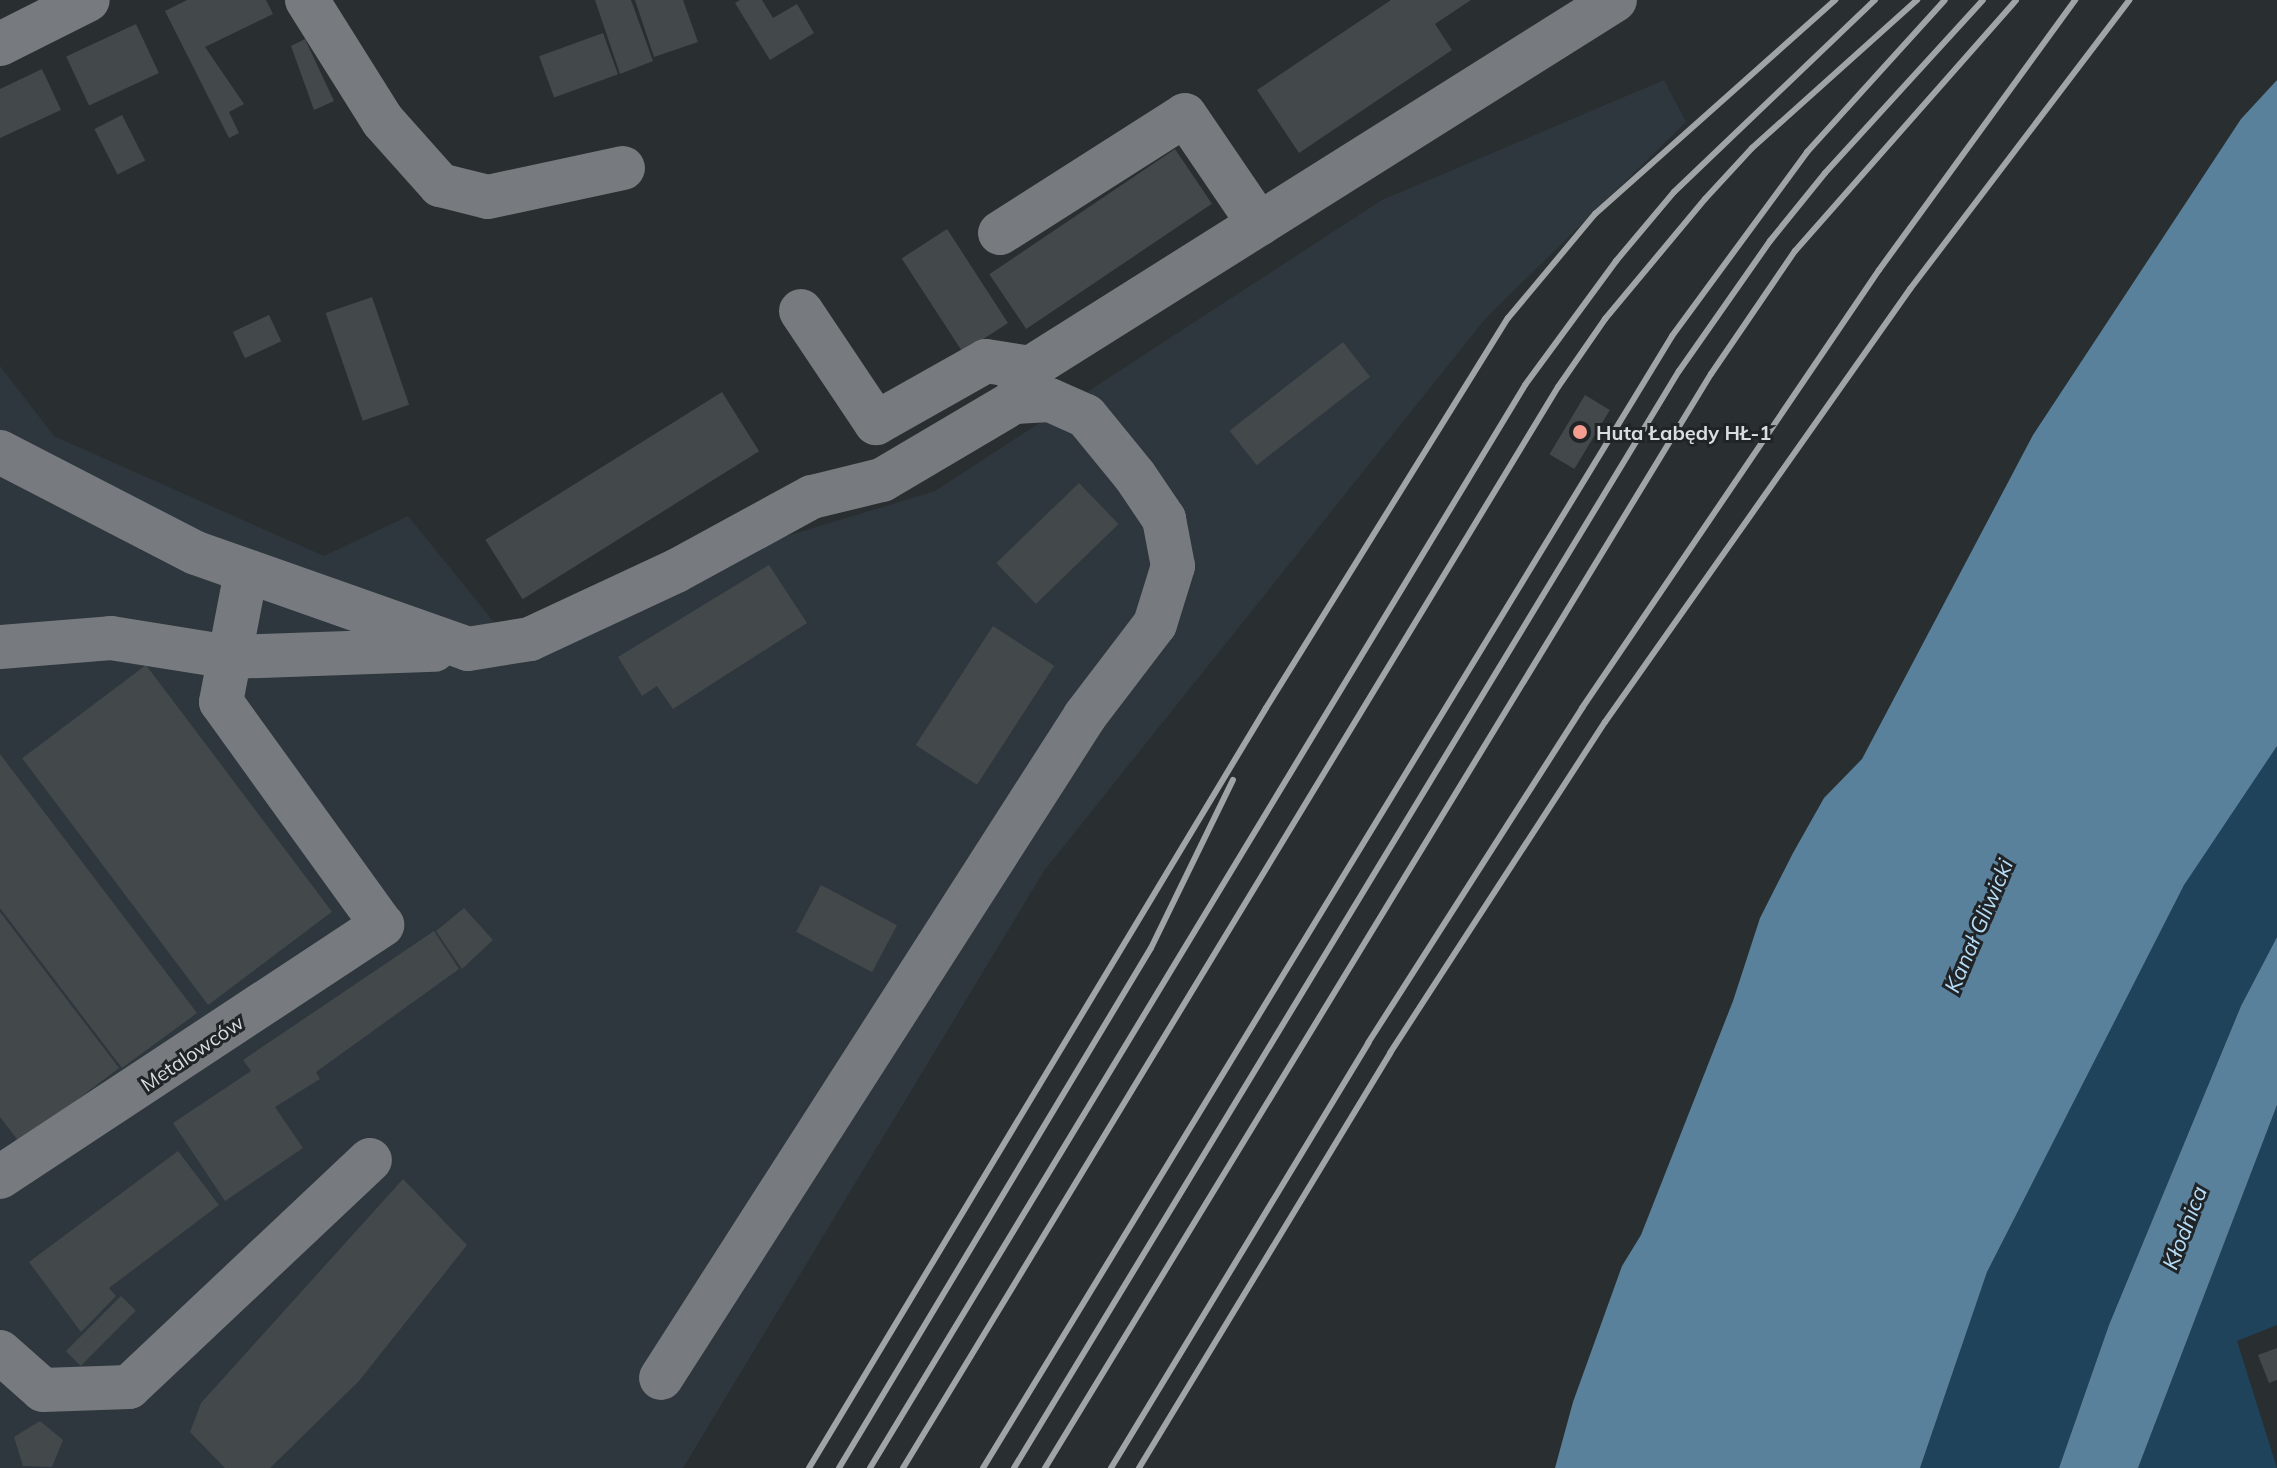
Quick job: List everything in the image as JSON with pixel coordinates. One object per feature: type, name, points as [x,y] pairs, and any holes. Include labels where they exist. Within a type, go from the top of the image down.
[{"type":"street","points":[[0,44],[88,0]]},
{"type":"street","points":[[307,0],[383,121],[440,185],[488,197],[623,168]]},
{"type":"street","points":[[0,647],[111,638],[230,657],[468,649],[530,639],[676,571],[812,497],[882,480],[1259,224],[1615,0]]},
{"type":"street","points":[[1000,233],[1185,115],[1259,224]]},
{"type":"street","points":[[661,1378],[1085,716],[1155,624],[1173,566],[1164,519],[1086,416],[1022,385],[986,361],[876,423],[801,311]]},
{"type":"street","points":[[0,452],[196,553],[468,649]]},
{"type":"street","points":[[230,657],[246,572]]},
{"type":"street","name":"Metalowców","points":[[0,1177],[382,925],[221,702],[230,657]]},
{"type":"street","points":[[0,1352],[43,1390],[129,1387],[370,1160]]},
{"type":"shaded area","points":[[1664,80],[1686,122],[1486,318],[1044,871],[683,1468],[0,1468],[0,366],[54,436],[324,556],[408,516],[524,659],[767,542],[935,491],[1382,200]]},
{"type":"shaded area","points":[[2277,746],[2277,937],[2241,1006],[2109,1325],[2059,1468],[1920,1468],[1987,1272],[2184,884]]},
{"type":"shaded area","points":[[2277,1105],[2277,1325],[2237,1341],[2277,1468],[2138,1468]]},
{"type":"water","name":"Kanał Gliwicki","points":[[2277,80],[2277,746],[2184,885],[1987,1272],[1920,1468],[1555,1468],[1573,1402],[1622,1266],[1641,1235],[1733,1001],[1760,918],[1793,853],[1824,798],[1862,759],[2033,435],[2241,119]]},
{"type":"water","name":"Kłodnica","points":[[2277,937],[2277,1105],[2138,1468],[2059,1468],[2109,1325],[2241,1006]]},
{"type":"building","points":[[187,0],[266,0],[273,14],[205,47],[244,104],[229,112],[239,133],[229,138],[165,11]]},
{"type":"building","points":[[595,0],[631,0],[653,61],[620,74]]},
{"type":"building","points":[[635,0],[683,0],[698,42],[654,57]]},
{"type":"building","points":[[740,0],[762,0],[773,18],[797,4],[814,33],[770,60],[735,3]]},
{"type":"building","points":[[1391,0],[1471,0],[1435,24],[1452,50],[1299,153],[1257,90]]},
{"type":"building","points":[[136,24],[159,73],[89,105],[66,57]]},
{"type":"building","points":[[603,33],[618,74],[554,98],[539,56]]},
{"type":"building","points":[[305,39],[334,101],[314,110],[291,46]]},
{"type":"building","points":[[42,69],[61,110],[0,138],[0,89]]},
{"type":"building","points":[[122,115],[145,160],[118,175],[94,129]]},
{"type":"building","points":[[1175,149],[1212,204],[1026,329],[989,274]]},
{"type":"building","points":[[947,229],[1008,323],[963,352],[902,258]]},
{"type":"building","points":[[372,297],[409,405],[363,421],[326,313]]},
{"type":"building","points":[[269,315],[281,341],[245,358],[233,332]]},
{"type":"building","points":[[1343,342],[1370,377],[1257,465],[1230,431]]},
{"type":"building","points":[[722,392],[759,451],[522,599],[485,540]]},
{"type":"building","name":"Huta Łabędy HŁ-1","points":[[1585,395],[1610,410],[1574,469],[1549,454]]},
{"type":"building","points":[[1079,483],[1119,524],[1036,604],[996,563]]},
{"type":"building","points":[[769,565],[807,623],[673,709],[657,686],[642,696],[618,657]]},
{"type":"building","points":[[993,626],[1054,666],[977,785],[916,745]]},
{"type":"building","points":[[146,665],[332,912],[208,1005],[22,758]]},
{"type":"building","points":[[0,754],[197,1013],[122,1068],[0,908]]},
{"type":"building","points":[[821,885],[897,925],[872,972],[796,932]]},
{"type":"building","points":[[464,908],[493,940],[462,969],[436,931]]},
{"type":"building","points":[[0,912],[119,1068],[20,1143],[0,1117]]},
{"type":"building","points":[[434,931],[459,969],[316,1072],[320,1079],[275,1107],[303,1148],[225,1201],[173,1123],[251,1071],[243,1060]]},
{"type":"building","points":[[178,1151],[219,1205],[109,1288],[116,1296],[81,1332],[29,1262]]},
{"type":"building","points":[[403,1179],[467,1245],[359,1381],[270,1468],[225,1468],[190,1432],[201,1403]]},
{"type":"building","points":[[121,1296],[136,1311],[81,1366],[66,1351]]},
{"type":"building","points":[[2277,1348],[2277,1380],[2269,1383],[2258,1355]]},
{"type":"building","points":[[40,1421],[63,1440],[52,1467],[23,1466],[14,1437]]},
{"type":"railway","points":[[809,1468],[1266,708],[1508,318],[1595,214],[1835,0]]},
{"type":"railway","points":[[870,1468],[1525,385],[1616,261],[1674,192],[1875,0]]},
{"type":"railway","points":[[903,1468],[1558,387],[1605,319],[1752,148],[1917,0]]},
{"type":"railway","points":[[983,1468],[1672,336],[1807,152],[1945,0]]},
{"type":"railway","points":[[1014,1468],[1679,371],[1770,241],[1825,173],[1983,0]]},
{"type":"railway","points":[[1045,1468],[1711,374],[1795,251],[2016,0]]},
{"type":"railway","points":[[1111,1468],[1368,1043],[1582,708],[1879,270],[2075,0]]},
{"type":"railway","points":[[1139,1468],[1390,1053],[1605,722],[1910,289],[2129,0]]},
{"type":"railway","points":[[839,1468],[1151,948],[1233,780]]},
{"type":"place","name":"Huta Łabędy HŁ-1","points":[[1580,432]]}]
